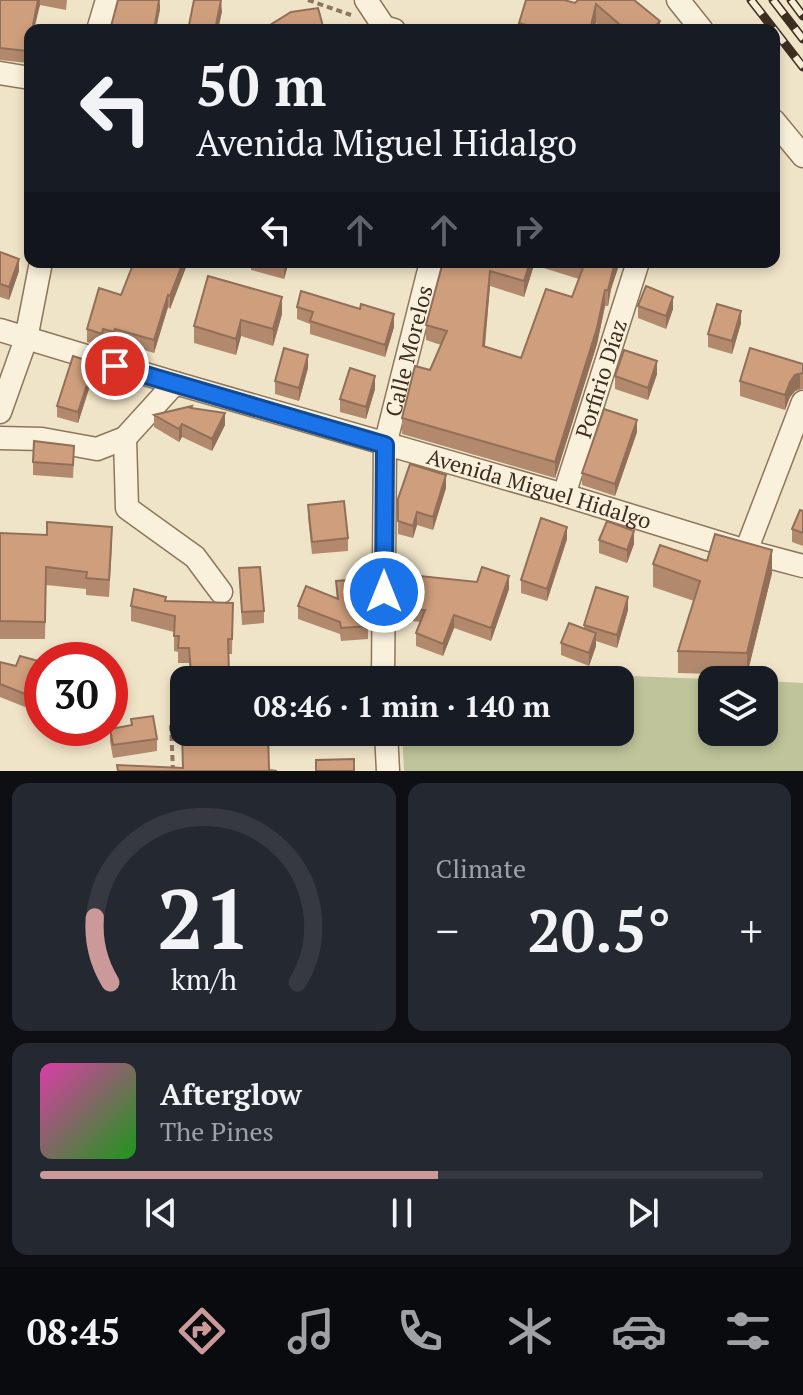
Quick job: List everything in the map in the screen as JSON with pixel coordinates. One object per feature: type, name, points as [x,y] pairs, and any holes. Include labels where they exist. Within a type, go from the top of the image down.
[{"type":"street","points":[[100,24],[107,0]]},
{"type":"street","points":[[366,0],[385,24]]},
{"type":"street","points":[[678,0],[697,24]]},
{"type":"street","points":[[0,73],[24,77]]},
{"type":"street","points":[[780,132],[803,156]]},
{"type":"street","points":[[0,412],[26,339],[40,268]]},
{"type":"street","name":"Calle Morelos","points":[[383,666],[385,445],[429,268]]},
{"type":"street","name":"Porfirio Díaz","points":[[564,495],[636,268]]},
{"type":"street","name":"Avenida Miguel Hidalgo","points":[[0,330],[803,566]]},
{"type":"street","points":[[0,438],[42,439],[97,449],[125,438],[175,383]]},
{"type":"street","points":[[746,551],[803,402]]},
{"type":"street","points":[[125,438],[127,508],[195,557],[221,592]]},
{"type":"street","points":[[387,746],[388,771]]},
{"type":"path","points":[[308,0],[375,24]]},
{"type":"path","points":[[172,746],[173,771]]},
{"type":"green space","points":[[634,676],[698,679],[698,746],[778,746],[778,682],[803,683],[803,771],[404,771],[403,746],[634,746]]},
{"type":"building","points":[[0,0],[38,0],[33,24],[24,24],[24,51],[0,48]]},
{"type":"building","points":[[118,0],[159,0],[155,24],[112,24]]},
{"type":"building","points":[[194,0],[221,0],[216,24],[189,24]]},
{"type":"building","points":[[526,0],[575,3],[578,0],[634,0],[660,21],[657,24],[619,24],[596,4],[591,24],[519,23]]},
{"type":"building","points":[[318,8],[322,24],[272,24],[291,12]]},
{"type":"building","points":[[0,252],[19,259],[9,287],[0,284]]},
{"type":"building","points":[[132,268],[181,268],[168,295],[154,340],[115,329],[114,332],[103,329],[102,334],[87,329],[99,288],[121,295]]},
{"type":"building","points":[[441,268],[528,268],[524,281],[490,271],[483,346],[521,358],[546,289],[572,297],[583,268],[614,268],[555,462],[402,418],[415,366],[430,370],[447,331],[426,325]]},
{"type":"building","points":[[208,276],[282,297],[273,329],[241,320],[236,339],[194,326]]},
{"type":"building","points":[[646,286],[673,297],[666,316],[638,306]]},
{"type":"building","points":[[301,291],[360,309],[361,304],[394,314],[385,345],[310,321],[313,312],[297,307]]},
{"type":"building","points":[[717,304],[741,311],[732,341],[708,334]]},
{"type":"building","points":[[284,348],[308,355],[299,388],[275,381]]},
{"type":"building","points":[[750,348],[803,364],[803,373],[795,375],[785,395],[740,381]]},
{"type":"building","points":[[624,350],[657,361],[648,388],[615,376]]},
{"type":"building","points":[[73,356],[94,363],[78,412],[57,406]]},
{"type":"building","points":[[350,368],[375,376],[366,407],[340,399]]},
{"type":"building","points":[[192,406],[225,413],[212,439],[182,424],[179,429],[154,415]]},
{"type":"building","points":[[604,409],[637,420],[615,484],[582,473]]},
{"type":"building","points":[[34,441],[74,446],[73,465],[33,462]]},
{"type":"building","points":[[410,464],[446,475],[433,517],[417,512],[413,526],[398,521],[398,499]]},
{"type":"building","points":[[344,501],[348,538],[312,542],[308,505]]},
{"type":"building","points":[[800,510],[803,511],[803,533],[792,529]]},
{"type":"building","points":[[541,518],[567,527],[547,589],[521,580]]},
{"type":"building","points":[[607,521],[634,531],[627,550],[599,540]]},
{"type":"building","points":[[47,522],[112,527],[109,580],[86,578],[87,572],[46,567],[45,622],[0,621],[0,533],[47,535]]},
{"type":"building","points":[[715,534],[772,550],[747,653],[678,651],[700,581],[653,564],[660,545],[707,561]]},
{"type":"building","points":[[260,567],[264,611],[242,612],[239,568]]},
{"type":"building","points":[[482,567],[509,576],[491,628],[454,615],[443,644],[416,633],[425,610],[398,607],[401,574],[477,582]]},
{"type":"building","points":[[363,579],[368,626],[341,628],[340,622],[298,606],[306,586],[338,599],[336,581]]},
{"type":"building","points":[[596,587],[628,597],[617,635],[584,625]]},
{"type":"building","points":[[134,589],[166,597],[165,601],[233,603],[232,639],[228,639],[229,666],[190,666],[189,648],[178,648],[179,636],[174,636],[175,616],[131,606]]},
{"type":"building","points":[[569,623],[596,633],[589,653],[561,643]]},
{"type":"building","points":[[20,656],[24,657],[24,694],[0,684],[0,662],[16,666]]},
{"type":"building","points":[[153,716],[157,739],[128,743],[131,719]]},
{"type":"building","points":[[182,746],[268,746],[269,770],[277,771],[118,771],[117,765],[183,768]]},
{"type":"building","points":[[354,759],[354,771],[316,771],[316,760]]},
{"type":"railway","points":[[751,0],[770,24]]},
{"type":"railway","points":[[773,0],[803,39]]},
{"type":"railway","points":[[791,0],[803,16]]},
{"type":"railway","points":[[780,37],[803,67]]},
{"type":"route","points":[[115,366],[385,445],[384,592]]}]
